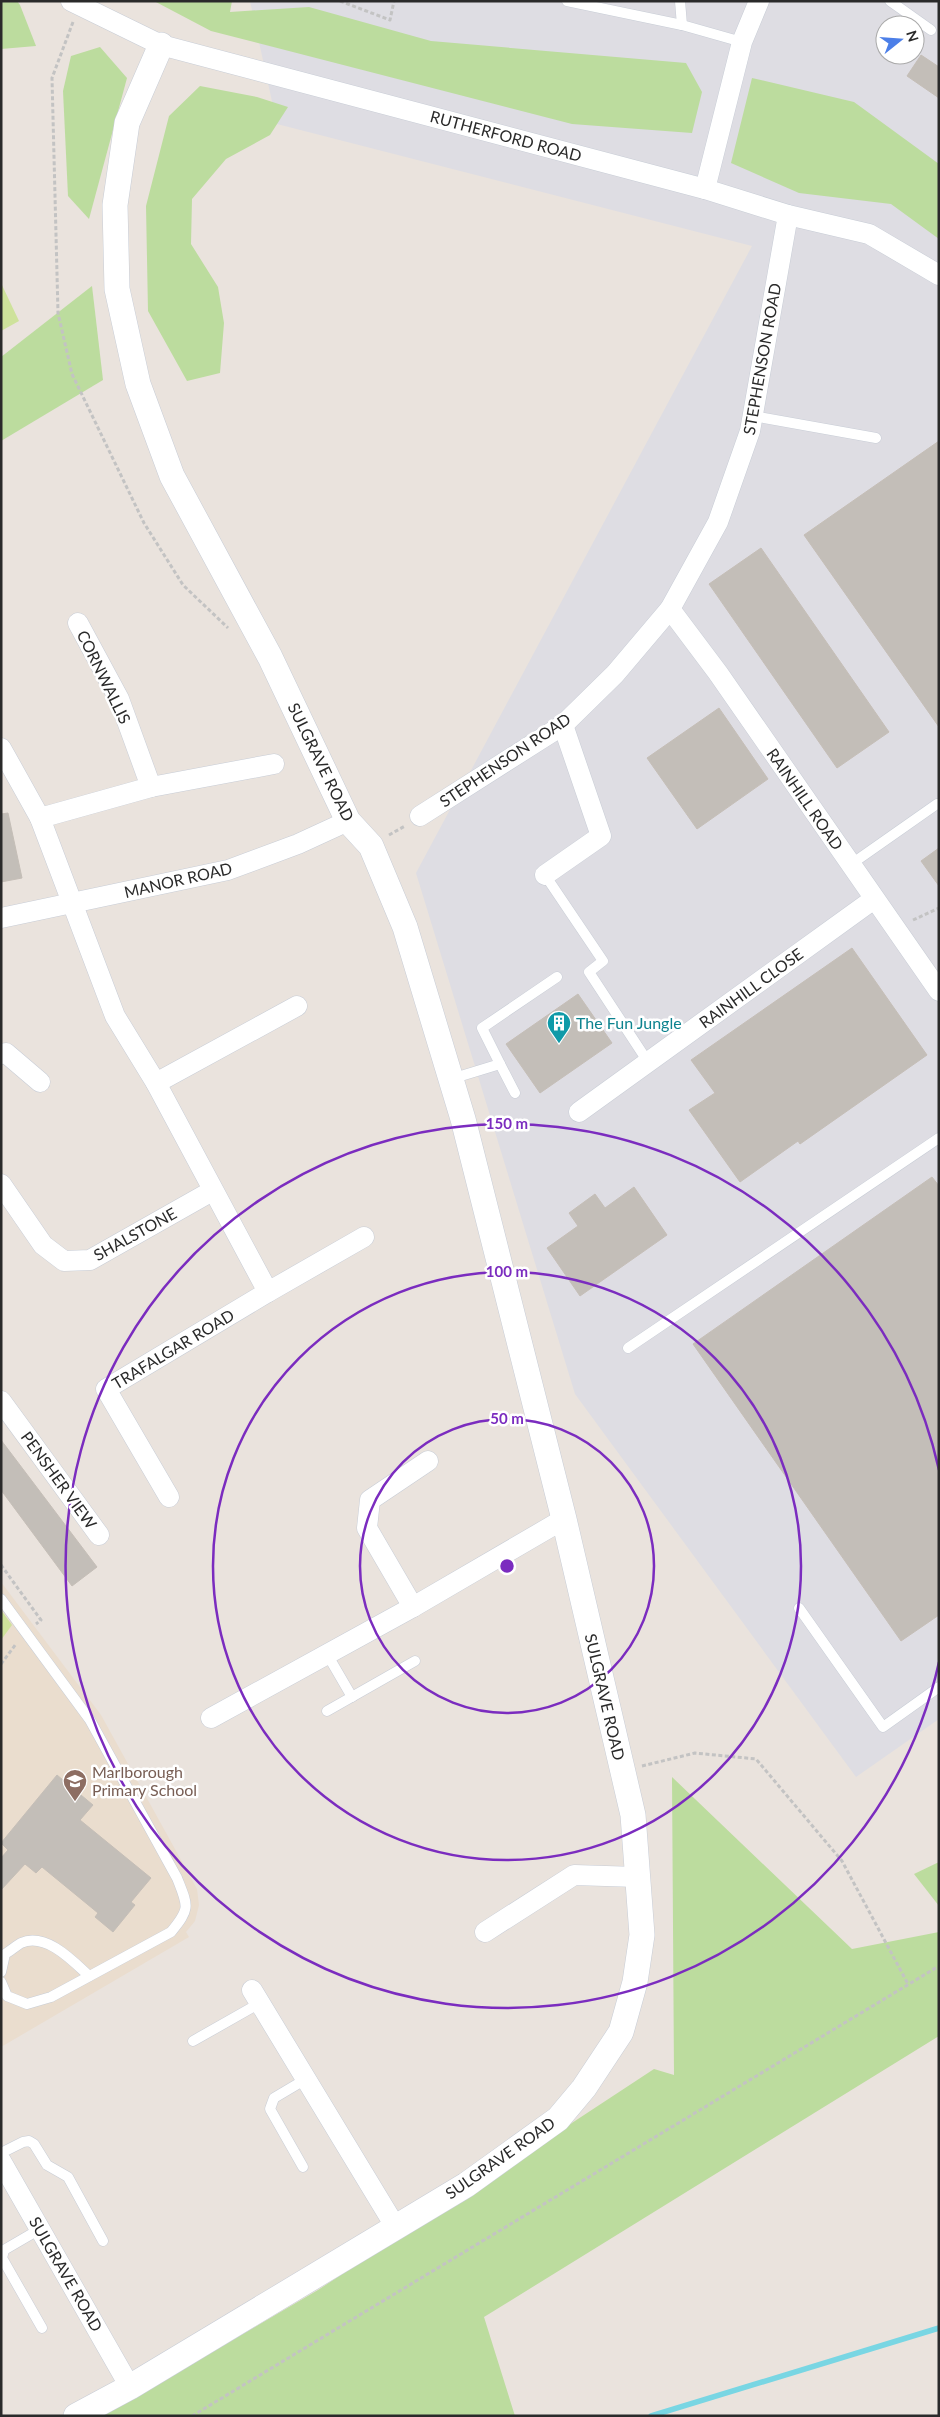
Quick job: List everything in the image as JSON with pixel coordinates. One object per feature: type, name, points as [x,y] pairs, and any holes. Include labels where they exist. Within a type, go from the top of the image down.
[{"type":"street","name":"RUTHERFORD ROAD","points":[[71,1],[161,45],[705,189],[788,215],[869,234],[939,275]]},
{"type":"street","points":[[705,189],[742,42],[760,1]]},
{"type":"street","name":"SULGRAVE ROAD","points":[[76,2416],[130,2387],[466,2185],[558,2119],[584,2088],[621,2032],[635,1982],[642,1935],[633,1815],[564,1519],[464,1119],[405,926],[372,846],[348,821],[270,657],[172,476],[138,384],[117,289],[116,205],[127,123],[161,45]]},
{"type":"street","name":"STEPHENSON ROAD","points":[[420,816],[563,725],[615,674],[670,608],[718,522],[750,431],[788,215]]},
{"type":"street","name":"RAINHILL ROAD","points":[[670,608],[718,673],[939,991]]},
{"type":"street","name":"CORNWALLIS","points":[[78,623],[119,699],[151,787]]},
{"type":"street","points":[[545,875],[601,836],[563,725]]},
{"type":"street","points":[[1,748],[40,818],[116,1016],[156,1083],[212,1191],[268,1292]]},
{"type":"street","points":[[40,818],[151,787],[274,764]]},
{"type":"street","name":"MANOR ROAD","points":[[1,918],[228,870],[298,844],[348,821]]},
{"type":"street","name":"RAINHILL CLOSE","points":[[579,1112],[874,899]]},
{"type":"street","points":[[156,1083],[297,1006]]},
{"type":"street","points":[[1,1054],[6,1052],[40,1082]]},
{"type":"street","name":"SHALSTONE","points":[[1,1184],[43,1245],[64,1261],[90,1260],[212,1191]]},
{"type":"street","name":"TRAFALGAR ROAD","points":[[170,1497],[106,1389],[364,1237]]},
{"type":"street","name":"PENSHER VIEW","points":[[1,1401],[99,1536]]},
{"type":"street","points":[[413,1607],[367,1528],[370,1500],[428,1460]]},
{"type":"street","points":[[211,1718],[413,1607],[564,1519]]},
{"type":"street","points":[[485,1932],[574,1875],[637,1877]]},
{"type":"street","points":[[256,1997],[396,2226]]},
{"type":"street","name":"SULGRAVE ROAD","points":[[1,2162],[130,2387]]},
{"type":"lane","points":[[567,1],[682,25],[742,42]]},
{"type":"lane","points":[[680,1],[682,25]]},
{"type":"lane","points":[[890,1],[930,30]]},
{"type":"lane","points":[[753,416],[876,438]]},
{"type":"lane","points":[[850,865],[937,804]]},
{"type":"lane","points":[[545,875],[603,961],[589,972],[648,1062]]},
{"type":"lane","points":[[515,1093],[482,1028],[557,976]]},
{"type":"lane","points":[[451,1079],[500,1064]]},
{"type":"lane","points":[[628,1348],[939,1138]]},
{"type":"lane","points":[[1,1600],[90,1720],[176,1878],[186,1902],[184,1917],[171,1932],[51,1997],[27,2004],[7,1996],[1,1982]]},
{"type":"lane","points":[[799,1608],[883,1727],[939,1687]]},
{"type":"lane","points":[[327,1654],[352,1697]]},
{"type":"lane","points":[[327,1711],[415,1661]]},
{"type":"lane","points":[[1,1972],[5,1954],[23,1942],[49,1943],[71,1959],[89,1976]]},
{"type":"lane","points":[[194,2041],[256,1997]]},
{"type":"lane","points":[[303,2167],[270,2109],[274,2098],[306,2079]]},
{"type":"lane","points":[[1,2154],[23,2142],[29,2141],[34,2144],[47,2165],[68,2177],[103,2242]]},
{"type":"lane","points":[[40,2229],[4,2250],[2,2258],[42,2328]]},
{"type":"path","points":[[340,1],[390,20],[394,1]]},
{"type":"path","points":[[372,846],[420,816]]},
{"type":"path","points":[[895,929],[939,908]]},
{"type":"path","points":[[1,1566],[41,1620]]},
{"type":"path","points":[[623,1771],[695,1754],[756,1759],[842,1861],[908,1984]]},
{"type":"path","points":[[192,2416],[939,1966]]},
{"type":"shaded area","points":[[250,1],[939,1],[939,1719],[856,1777],[575,1394],[416,873],[752,246],[277,124]]},
{"type":"shaded area","name":"Marlborough Primary School","points":[[1,1582],[101,1715],[197,1889],[199,1905],[195,1921],[186,1932],[189,1937],[1,2047]]},
{"type":"green space","points":[[1,1],[17,1],[36,46],[1,49]]},
{"type":"green space","points":[[154,1],[232,1],[230,12],[309,7],[431,41],[686,63],[702,92],[692,133],[572,124],[211,31]]},
{"type":"green space","points":[[100,47],[127,78],[89,219],[68,196],[63,91],[71,56]]},
{"type":"green space","points":[[752,78],[854,102],[939,164],[939,239],[891,204],[799,193],[731,163]]},
{"type":"green space","points":[[200,86],[257,97],[288,107],[270,135],[226,159],[192,199],[191,244],[218,287],[224,323],[220,373],[187,381],[148,311],[146,206],[169,116]]},
{"type":"green space","points":[[1,283],[19,321],[1,331]]},
{"type":"green space","points":[[92,286],[103,380],[1,441],[1,357]]},
{"type":"green space","points":[[1,1610],[12,1625],[1,1640]]},
{"type":"green space","points":[[672,1777],[852,1949],[939,1932],[939,2036],[484,2317],[515,2416],[103,2416],[318,2290],[654,2069],[674,2075]]},
{"type":"green space","points":[[939,1862],[939,1906],[914,1874]]},
{"type":"building","points":[[925,58],[939,67],[939,98],[907,76],[914,65],[925,65]]},
{"type":"building","points":[[939,441],[939,727],[804,535]]},
{"type":"building","points":[[761,548],[889,732],[837,768],[709,584]]},
{"type":"building","points":[[719,708],[768,779],[697,829],[647,758]]},
{"type":"building","points":[[8,813],[22,878],[1,882],[1,814]]},
{"type":"building","points":[[939,848],[939,886],[921,861]]},
{"type":"building","points":[[852,948],[927,1055],[800,1144],[798,1141],[740,1182],[689,1110],[715,1093],[691,1060]]},
{"type":"building","name":"The Fun Jungle","points":[[578,994],[612,1043],[540,1093],[506,1044]]},
{"type":"building","points":[[932,1177],[939,1186],[939,1615],[901,1641],[693,1344]]},
{"type":"building","points":[[634,1187],[667,1235],[580,1296],[547,1248],[578,1226],[569,1213],[595,1194],[605,1208]]},
{"type":"building","points":[[1,1440],[97,1567],[72,1586],[1,1490]]},
{"type":"building","points":[[57,1775],[93,1805],[80,1820],[151,1878],[131,1902],[135,1905],[113,1932],[95,1917],[98,1913],[42,1867],[36,1873],[25,1864],[1,1890],[1,1858],[8,1850],[1,1843]]},
{"type":"waterway","points":[[651,2416],[939,2328]]},
{"type":"place","name":"The Fun Jungle","points":[[559,1044]]},
{"type":"place","name":"Marlborough Primary School","points":[[75,1802]]}]
